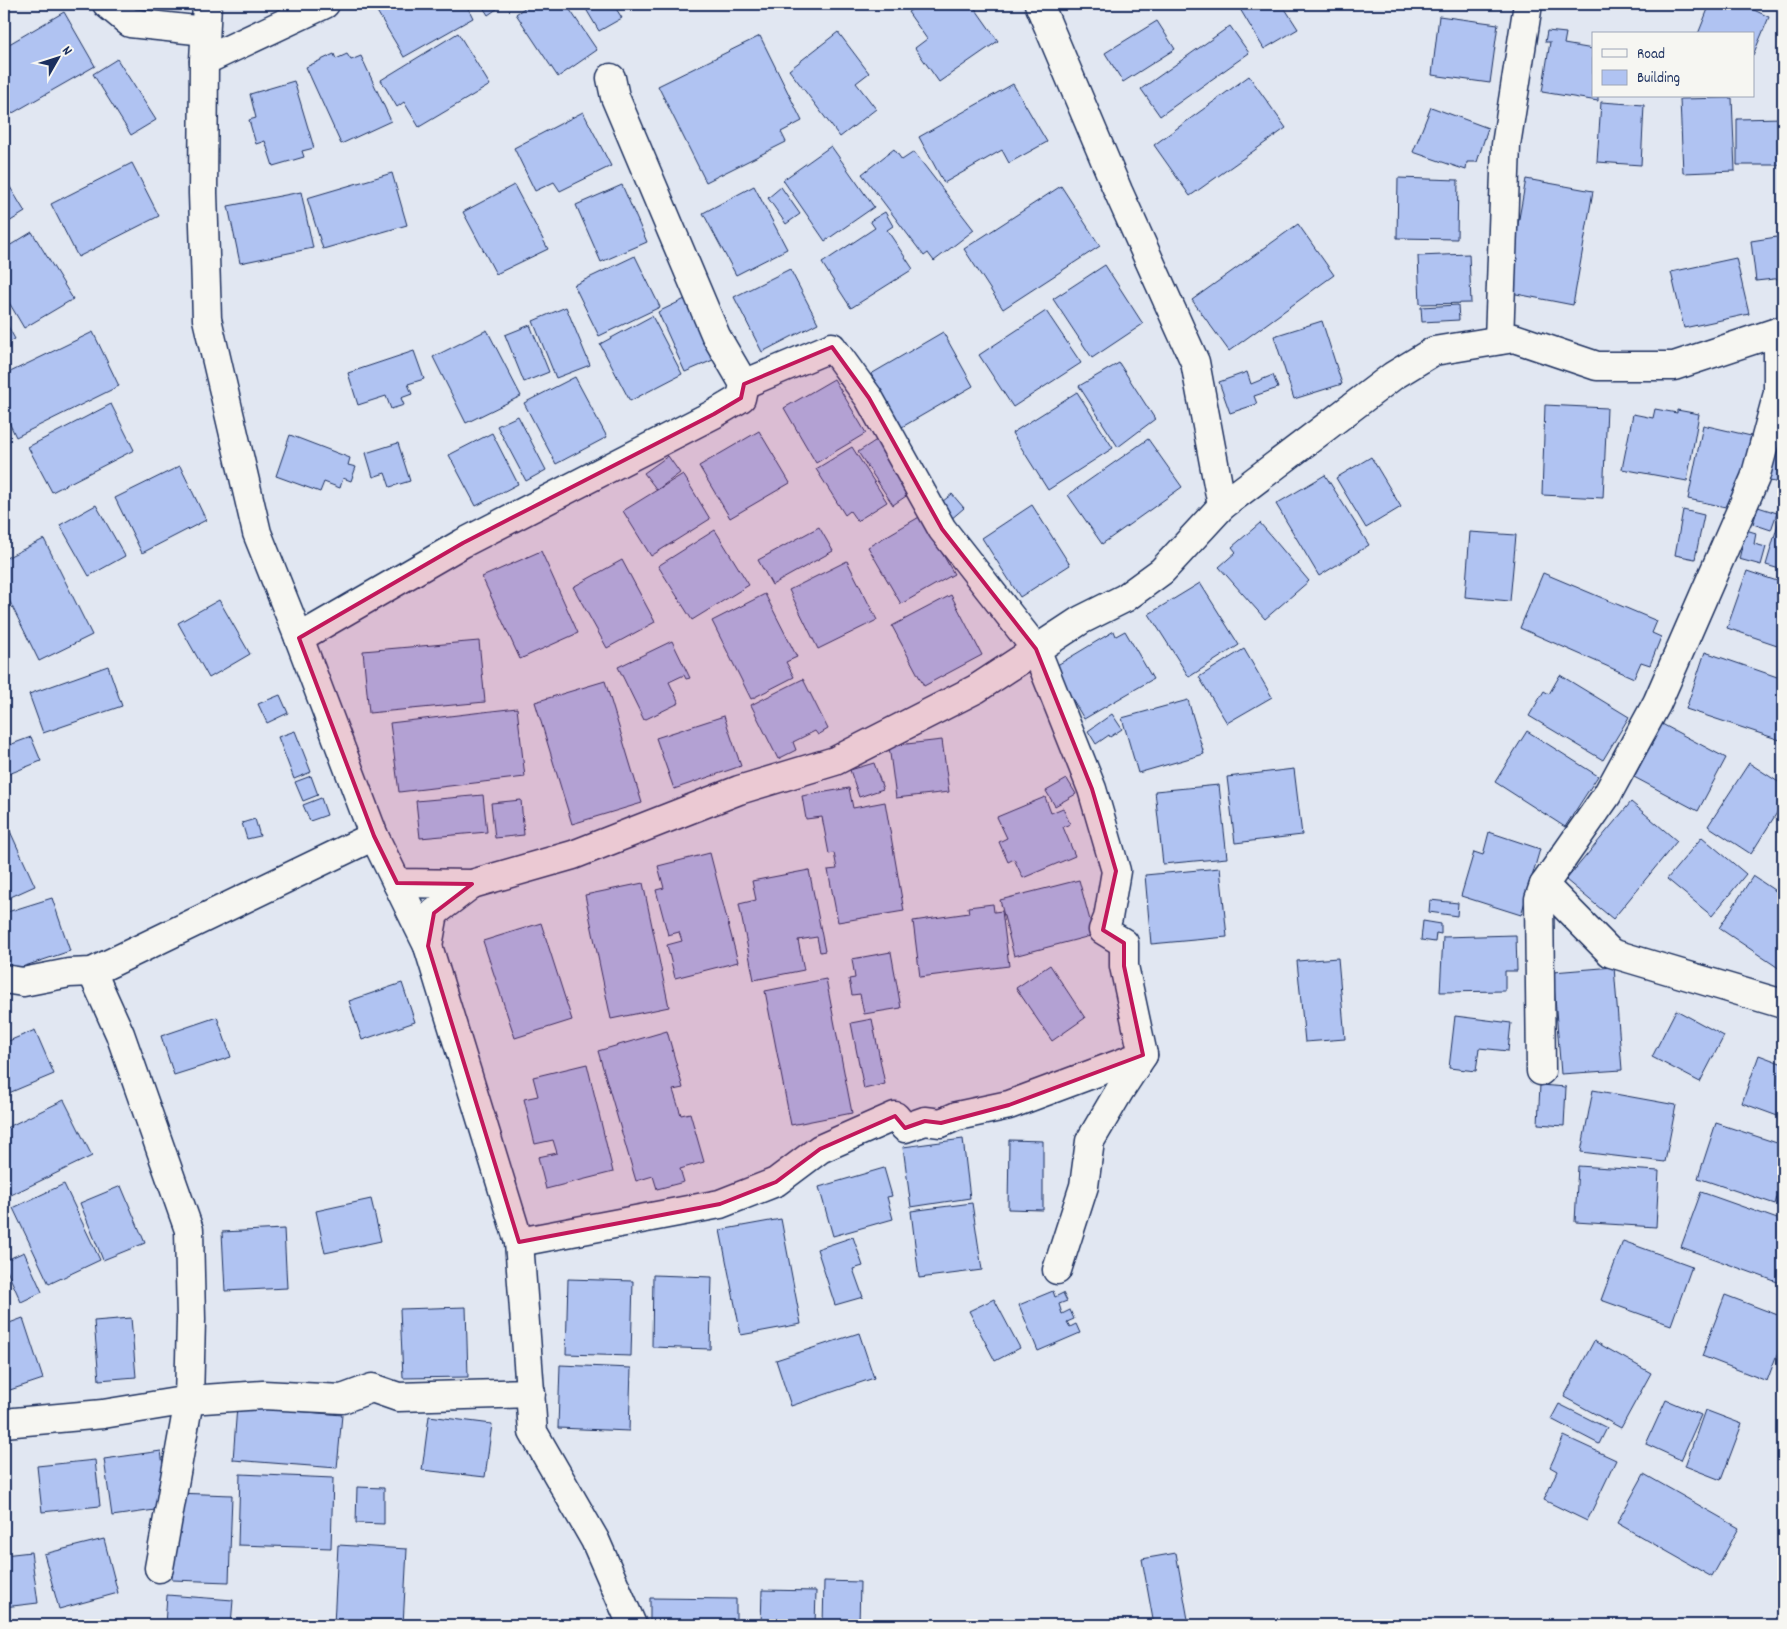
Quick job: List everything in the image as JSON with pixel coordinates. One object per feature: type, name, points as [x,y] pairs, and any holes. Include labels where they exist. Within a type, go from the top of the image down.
[{"type":"street","points":[[107,4],[130,23],[205,31]]},
{"type":"street","points":[[206,4],[203,193],[207,319],[257,533],[374,836],[428,946],[519,1242],[533,1432],[595,1540],[632,1625]]},
{"type":"street","points":[[204,61],[324,4]]},
{"type":"street","points":[[1039,4],[1118,191],[1195,362],[1222,506]]},
{"type":"street","points":[[1499,340],[1506,145],[1528,4]]},
{"type":"street","points":[[299,638],[463,543],[714,414],[741,398],[744,384],[716,336],[615,97],[611,78]]},
{"type":"street","points":[[397,883],[472,884],[573,855],[740,790],[835,762],[976,689],[1081,620],[1125,598],[1162,571],[1222,506],[1392,376],[1434,351],[1514,338],[1597,366],[1674,366],[1780,331],[1778,393],[1755,478],[1657,703],[1607,795],[1544,885],[1539,899],[1540,1071]]},
{"type":"street","points":[[744,384],[832,347],[869,398],[942,529],[1036,650],[1092,789],[1116,871],[1108,918],[1103,930],[1124,942],[1124,966],[1143,1055],[1090,1141],[1084,1186],[1056,1270]]},
{"type":"street","points":[[4,979],[23,982],[69,973],[92,972],[374,836]]},
{"type":"street","points":[[428,946],[434,913],[472,884]]},
{"type":"street","points":[[1544,885],[1611,953],[1783,1004]]},
{"type":"street","points":[[92,972],[120,1034],[189,1230],[191,1319],[189,1400],[159,1568]]},
{"type":"street","points":[[519,1242],[720,1204],[776,1182],[820,1149],[895,1116],[905,1128],[925,1121],[941,1123],[957,1116],[1009,1105],[1143,1055]]},
{"type":"street","points":[[4,1423],[103,1414],[189,1400],[263,1394],[342,1399],[372,1388],[398,1397],[531,1393]]},
{"type":"highlighted area","points":[[832,347],[869,398],[942,529],[1036,649],[1092,789],[1116,871],[1103,930],[1124,943],[1124,966],[1143,1055],[1009,1105],[941,1123],[925,1121],[905,1128],[895,1116],[820,1149],[776,1182],[720,1204],[519,1242],[428,946],[434,913],[472,884],[397,883],[374,836],[299,638],[463,543],[714,414],[741,398],[744,384]]},
{"type":"building","points":[[383,4],[466,4],[473,18],[404,57],[375,8]]},
{"type":"building","points":[[481,4],[504,4],[488,15]]},
{"type":"building","points":[[530,4],[566,4],[597,50],[558,77],[516,14]]},
{"type":"building","points":[[583,4],[613,4],[622,18],[599,31]]},
{"type":"building","points":[[920,4],[972,4],[998,41],[939,82],[915,48],[927,39],[908,12]]},
{"type":"building","points":[[1237,4],[1282,4],[1298,29],[1264,49]]},
{"type":"building","points":[[1710,4],[1741,4],[1769,17],[1754,53],[1754,32],[1699,32]]},
{"type":"building","points":[[64,12],[95,66],[4,118],[4,47]]},
{"type":"building","points":[[1439,16],[1498,24],[1490,83],[1432,75]]},
{"type":"building","points":[[1157,21],[1175,49],[1123,82],[1105,53]]},
{"type":"building","points":[[1230,26],[1249,53],[1160,116],[1141,89]]},
{"type":"building","points":[[1547,31],[1566,33],[1564,44],[1592,49],[1592,98],[1598,98],[1598,101],[1542,92],[1550,42],[1545,42]]},
{"type":"building","points":[[838,32],[869,73],[856,83],[876,109],[840,137],[789,70]]},
{"type":"building","points":[[458,33],[490,85],[419,127],[404,102],[397,107],[381,80]]},
{"type":"building","points":[[760,36],[802,121],[781,132],[786,142],[706,182],[658,86]]},
{"type":"building","points":[[334,54],[336,59],[347,54],[351,60],[361,56],[391,121],[341,144],[306,67]]},
{"type":"building","points":[[117,59],[156,120],[131,135],[93,74]]},
{"type":"building","points":[[1249,76],[1286,128],[1190,196],[1154,145]]},
{"type":"building","points":[[294,81],[314,148],[302,151],[304,157],[273,166],[265,141],[256,144],[249,120],[256,118],[250,94]]},
{"type":"building","points":[[1013,84],[1047,142],[1009,163],[1002,150],[944,183],[919,137]]},
{"type":"building","points":[[1732,98],[1735,171],[1683,173],[1680,99]]},
{"type":"building","points":[[1601,102],[1644,105],[1641,165],[1597,162]]},
{"type":"building","points":[[1431,107],[1488,128],[1477,162],[1467,162],[1466,170],[1413,152]]},
{"type":"building","points":[[583,112],[611,166],[560,191],[554,182],[535,191],[514,148]]},
{"type":"building","points":[[1783,118],[1783,165],[1737,165],[1737,119]]},
{"type":"building","points":[[831,146],[874,207],[825,241],[783,180]]},
{"type":"building","points":[[894,149],[902,160],[914,152],[974,230],[934,261],[928,253],[924,256],[862,174]]},
{"type":"building","points":[[132,163],[159,216],[78,257],[51,204]]},
{"type":"building","points":[[392,173],[407,225],[323,249],[307,198]]},
{"type":"building","points":[[4,177],[25,212],[4,225]]},
{"type":"building","points":[[1398,178],[1458,180],[1457,239],[1397,238]]},
{"type":"building","points":[[1526,179],[1593,191],[1573,305],[1506,292]]},
{"type":"building","points":[[514,185],[548,249],[496,274],[463,212]]},
{"type":"building","points":[[622,185],[647,242],[601,262],[576,205]]},
{"type":"building","points":[[754,186],[787,249],[736,275],[703,213]]},
{"type":"building","points":[[1061,186],[1100,246],[1003,309],[964,249]]},
{"type":"building","points":[[781,187],[800,214],[786,224],[768,198]]},
{"type":"building","points":[[301,192],[313,248],[240,263],[228,206]]},
{"type":"building","points":[[885,212],[893,226],[887,230],[913,269],[851,308],[822,263],[875,228],[870,221]]},
{"type":"building","points":[[1298,224],[1334,275],[1229,351],[1192,300]]},
{"type":"building","points":[[32,232],[73,299],[24,328],[4,294],[4,249]]},
{"type":"building","points":[[1783,236],[1783,278],[1756,281],[1751,241]]},
{"type":"building","points":[[1469,254],[1471,303],[1420,304],[1418,256]]},
{"type":"building","points":[[635,256],[660,307],[599,336],[574,285]]},
{"type":"building","points":[[1736,258],[1749,314],[1684,328],[1671,272]]},
{"type":"building","points":[[1105,265],[1143,324],[1092,358],[1053,299]]},
{"type":"building","points":[[790,269],[818,323],[762,352],[734,297]]},
{"type":"building","points":[[685,299],[713,360],[685,372],[658,312]]},
{"type":"building","points":[[1458,305],[1459,320],[1422,322],[1421,307]]},
{"type":"building","points":[[566,307],[590,365],[556,378],[533,321]]},
{"type":"building","points":[[1046,311],[1081,363],[1013,407],[979,355]]},
{"type":"building","points":[[652,316],[682,374],[630,401],[600,344]]},
{"type":"building","points":[[4,319],[15,339],[4,345]]},
{"type":"building","points":[[1322,321],[1342,384],[1294,399],[1274,336]]},
{"type":"building","points":[[530,325],[549,372],[524,382],[505,335]]},
{"type":"building","points":[[487,330],[521,396],[466,423],[433,357]]},
{"type":"building","points":[[93,332],[119,386],[16,437],[4,412],[4,375]]},
{"type":"building","points":[[943,332],[973,386],[902,427],[871,374]]},
{"type":"building","points":[[414,351],[424,379],[408,384],[412,394],[401,398],[404,405],[391,409],[386,396],[358,405],[348,373]]},
{"type":"building","points":[[1119,363],[1155,419],[1118,447],[1079,386]]},
{"type":"building","points":[[1247,372],[1251,384],[1273,375],[1278,388],[1254,396],[1257,404],[1230,413],[1219,382]]},
{"type":"building","points":[[575,377],[607,437],[556,464],[524,403]]},
{"type":"building","points":[[834,379],[866,433],[816,463],[784,408]]},
{"type":"building","points":[[1077,392],[1113,448],[1048,490],[1012,433]]},
{"type":"building","points":[[111,404],[134,450],[52,492],[28,447]]},
{"type":"building","points":[[1545,405],[1607,408],[1603,498],[1542,495]]},
{"type":"building","points":[[1655,409],[1699,414],[1687,481],[1622,469],[1633,414],[1653,418]]},
{"type":"building","points":[[518,416],[546,470],[526,481],[497,426]]},
{"type":"building","points":[[1775,420],[1783,421],[1783,483],[1769,481]]},
{"type":"building","points":[[1703,425],[1751,436],[1735,509],[1688,499]]},
{"type":"building","points":[[759,431],[790,483],[730,518],[699,466]]},
{"type":"building","points":[[492,433],[518,484],[476,506],[449,455]]},
{"type":"building","points":[[290,435],[350,458],[348,465],[356,467],[351,481],[343,478],[340,488],[324,482],[320,492],[276,476]]},
{"type":"building","points":[[878,439],[912,492],[893,505],[858,452]]},
{"type":"building","points":[[1148,439],[1182,487],[1102,544],[1068,495]]},
{"type":"building","points":[[398,443],[410,481],[390,487],[385,473],[373,477],[366,453]]},
{"type":"building","points":[[852,447],[887,502],[857,521],[850,511],[845,515],[816,469]]},
{"type":"building","points":[[668,456],[680,473],[657,490],[644,473]]},
{"type":"building","points":[[1371,457],[1401,507],[1366,528],[1336,478]]},
{"type":"building","points":[[180,466],[206,520],[142,553],[115,498]]},
{"type":"building","points":[[683,474],[710,519],[651,556],[623,511]]},
{"type":"building","points":[[1325,475],[1369,545],[1319,576],[1276,504]]},
{"type":"building","points":[[952,494],[964,508],[950,520],[938,505]]},
{"type":"building","points":[[96,505],[125,556],[89,576],[60,525]]},
{"type":"building","points":[[1032,505],[1070,565],[1020,597],[982,538]]},
{"type":"building","points":[[1758,507],[1777,513],[1771,530],[1753,524]]},
{"type":"building","points":[[1783,507],[1783,570],[1766,565]]},
{"type":"building","points":[[1683,510],[1704,515],[1695,559],[1675,555]]},
{"type":"building","points":[[921,516],[954,574],[901,604],[868,547]]},
{"type":"building","points":[[1260,523],[1309,581],[1265,619],[1219,567],[1236,552],[1232,547]]},
{"type":"building","points":[[819,527],[833,551],[772,585],[758,560]]},
{"type":"building","points":[[715,530],[749,585],[692,620],[658,566]]},
{"type":"building","points":[[1746,530],[1756,533],[1754,544],[1766,547],[1761,565],[1739,559]]},
{"type":"building","points":[[1470,532],[1516,535],[1510,601],[1465,597]]},
{"type":"building","points":[[44,539],[92,635],[39,661],[4,590],[4,559]]},
{"type":"building","points":[[541,551],[578,633],[520,659],[482,577]]},
{"type":"building","points":[[622,560],[655,622],[607,648],[573,587]]},
{"type":"building","points":[[847,561],[877,620],[818,649],[789,590]]},
{"type":"building","points":[[1747,571],[1783,583],[1783,647],[1727,628]]},
{"type":"building","points":[[1543,573],[1657,621],[1652,633],[1661,637],[1650,665],[1641,662],[1634,678],[1520,628]]},
{"type":"building","points":[[1200,583],[1239,645],[1189,677],[1149,614]]},
{"type":"building","points":[[765,594],[797,657],[786,662],[794,677],[751,699],[712,621]]},
{"type":"building","points":[[951,595],[982,655],[924,686],[892,626]]},
{"type":"building","points":[[219,600],[250,654],[209,678],[178,623]]},
{"type":"building","points":[[1114,631],[1116,636],[1125,631],[1153,679],[1084,719],[1054,667]]},
{"type":"building","points":[[479,641],[485,702],[369,713],[363,651]]},
{"type":"building","points":[[672,641],[690,678],[686,679],[684,675],[669,682],[679,703],[644,720],[618,667]]},
{"type":"building","points":[[1244,649],[1272,697],[1227,723],[1199,677]]},
{"type":"building","points":[[1705,652],[1783,679],[1783,741],[1686,709]]},
{"type":"building","points":[[108,666],[122,706],[43,733],[29,694]]},
{"type":"building","points":[[1560,675],[1629,717],[1603,760],[1529,716],[1544,691],[1549,694]]},
{"type":"building","points":[[803,679],[828,729],[818,735],[815,731],[793,742],[796,750],[778,759],[751,705]]},
{"type":"building","points":[[605,681],[642,803],[572,824],[535,702]]},
{"type":"building","points":[[280,695],[288,713],[267,723],[258,704]]},
{"type":"building","points":[[1188,700],[1204,754],[1138,773],[1122,718]]},
{"type":"building","points":[[517,708],[525,777],[399,792],[390,723]]},
{"type":"building","points":[[1112,714],[1122,729],[1096,744],[1088,731]]},
{"type":"building","points":[[724,716],[741,766],[674,789],[656,738]]},
{"type":"building","points":[[1662,724],[1726,758],[1698,811],[1634,777]]},
{"type":"building","points":[[295,731],[311,772],[294,779],[278,737]]},
{"type":"building","points":[[1527,731],[1598,776],[1565,827],[1495,782]]},
{"type":"building","points":[[31,737],[41,761],[4,776],[4,747]]},
{"type":"building","points":[[942,740],[949,792],[896,798],[889,746]]},
{"type":"building","points":[[874,763],[883,789],[859,797],[850,770]]},
{"type":"building","points":[[1749,763],[1783,785],[1783,803],[1751,854],[1708,826]]},
{"type":"building","points":[[1294,769],[1302,835],[1235,843],[1227,777]]},
{"type":"building","points":[[311,776],[318,795],[303,801],[295,782]]},
{"type":"building","points":[[1067,779],[1076,794],[1055,806],[1046,791]]},
{"type":"building","points":[[1219,785],[1227,858],[1163,864],[1155,791]]},
{"type":"building","points":[[849,788],[853,808],[885,802],[904,911],[838,922],[828,870],[837,869],[834,853],[829,854],[822,817],[806,819],[802,796]]},
{"type":"building","points":[[483,795],[487,832],[420,838],[416,801]]},
{"type":"building","points":[[1045,797],[1051,813],[1063,808],[1070,824],[1063,827],[1075,856],[1023,878],[1014,859],[1008,862],[999,842],[1007,838],[997,817]]},
{"type":"building","points":[[321,798],[327,815],[310,821],[303,805]]},
{"type":"building","points":[[521,800],[524,835],[495,838],[491,803]]},
{"type":"building","points":[[1631,802],[1677,841],[1613,919],[1566,880]]},
{"type":"building","points":[[4,818],[35,886],[4,900]]},
{"type":"building","points":[[255,819],[260,836],[247,839],[242,823]]},
{"type":"building","points":[[1489,832],[1540,849],[1521,915],[1461,896],[1474,852],[1483,855]]},
{"type":"building","points":[[1702,837],[1746,874],[1712,916],[1667,879]]},
{"type":"building","points":[[710,853],[738,962],[675,978],[667,945],[682,941],[679,932],[668,935],[656,890],[664,888],[658,866]]},
{"type":"building","points":[[1220,868],[1227,937],[1151,944],[1145,875]]},
{"type":"building","points":[[809,870],[825,951],[820,952],[817,937],[798,940],[804,970],[754,980],[739,904],[756,900],[752,881]]},
{"type":"building","points":[[1753,876],[1783,896],[1783,971],[1719,928]]},
{"type":"building","points":[[1079,880],[1094,935],[1014,956],[1000,900]]},
{"type":"building","points":[[643,883],[669,1007],[611,1019],[585,895]]},
{"type":"building","points":[[52,898],[70,951],[4,973],[4,913]]},
{"type":"building","points":[[1430,900],[1458,903],[1457,916],[1429,912]]},
{"type":"building","points":[[993,904],[994,912],[1002,911],[1009,966],[920,977],[913,921],[969,913],[968,907]]},
{"type":"building","points":[[1423,921],[1441,924],[1441,934],[1436,933],[1435,942],[1421,940]]},
{"type":"building","points":[[541,923],[572,1020],[515,1038],[483,941]]},
{"type":"building","points":[[1516,935],[1517,971],[1505,971],[1505,991],[1440,992],[1443,937]]},
{"type":"building","points":[[891,952],[901,1008],[864,1014],[860,994],[852,995],[849,979],[855,978],[852,959]]},
{"type":"building","points":[[1338,958],[1345,1039],[1305,1042],[1297,961]]},
{"type":"building","points":[[1050,965],[1085,1018],[1052,1041],[1016,988]]},
{"type":"building","points":[[1614,967],[1622,1070],[1561,1074],[1553,972]]},
{"type":"building","points":[[826,979],[852,1113],[791,1125],[765,991]]},
{"type":"building","points":[[402,983],[415,1022],[362,1040],[349,1001]]},
{"type":"building","points":[[1676,1010],[1724,1036],[1700,1082],[1652,1057]]},
{"type":"building","points":[[1455,1016],[1511,1023],[1508,1051],[1479,1048],[1476,1071],[1449,1068]]},
{"type":"building","points":[[217,1017],[231,1057],[174,1075],[161,1036]]},
{"type":"building","points":[[872,1019],[885,1084],[864,1089],[851,1023]]},
{"type":"building","points":[[35,1030],[54,1074],[4,1095],[4,1043]]},
{"type":"building","points":[[667,1031],[683,1088],[673,1090],[681,1115],[690,1113],[704,1162],[680,1169],[684,1182],[657,1189],[653,1176],[636,1181],[598,1051]]},
{"type":"building","points":[[1759,1055],[1783,1064],[1783,1118],[1742,1103]]},
{"type":"building","points":[[587,1064],[613,1172],[546,1189],[538,1157],[557,1153],[553,1140],[535,1144],[524,1099],[538,1096],[533,1077]]},
{"type":"building","points":[[1540,1085],[1566,1087],[1564,1126],[1538,1124]]},
{"type":"building","points":[[1593,1090],[1676,1105],[1665,1162],[1581,1152]]},
{"type":"building","points":[[64,1100],[92,1156],[11,1195],[4,1181],[4,1129]]},
{"type":"building","points":[[1716,1123],[1783,1145],[1783,1178],[1775,1204],[1698,1178]]},
{"type":"building","points":[[963,1139],[970,1198],[911,1207],[903,1147]]},
{"type":"building","points":[[1009,1140],[1043,1141],[1043,1210],[1008,1209]]},
{"type":"building","points":[[1578,1166],[1659,1171],[1656,1227],[1575,1222]]},
{"type":"building","points":[[884,1168],[892,1196],[887,1197],[893,1219],[833,1236],[819,1187]]},
{"type":"building","points":[[64,1184],[100,1260],[49,1284],[13,1208]]},
{"type":"building","points":[[121,1186],[145,1243],[103,1260],[80,1203]]},
{"type":"building","points":[[1701,1192],[1783,1221],[1783,1284],[1681,1247]]},
{"type":"building","points":[[371,1199],[381,1241],[325,1253],[316,1211]]},
{"type":"building","points":[[972,1203],[982,1270],[919,1278],[911,1211]]},
{"type":"building","points":[[781,1219],[801,1324],[741,1335],[720,1230]]},
{"type":"building","points":[[284,1229],[287,1288],[225,1291],[222,1232]]},
{"type":"building","points":[[853,1237],[863,1266],[853,1269],[863,1297],[835,1305],[817,1249]]},
{"type":"building","points":[[1623,1241],[1692,1266],[1671,1325],[1601,1300]]},
{"type":"building","points":[[24,1252],[42,1292],[21,1302],[4,1261]]},
{"type":"building","points":[[653,1275],[712,1277],[710,1349],[652,1347]]},
{"type":"building","points":[[568,1279],[633,1281],[631,1356],[566,1354]]},
{"type":"building","points":[[1053,1291],[1055,1297],[1063,1293],[1067,1301],[1059,1304],[1062,1314],[1070,1310],[1074,1319],[1067,1322],[1070,1327],[1076,1324],[1080,1333],[1038,1351],[1019,1305]]},
{"type":"building","points":[[1725,1295],[1783,1317],[1783,1338],[1767,1381],[1702,1356]]},
{"type":"building","points":[[994,1299],[1020,1348],[995,1361],[969,1311]]},
{"type":"building","points":[[466,1307],[468,1377],[403,1378],[400,1309]]},
{"type":"building","points":[[23,1318],[43,1379],[4,1392],[4,1325]]},
{"type":"building","points":[[131,1318],[136,1377],[99,1380],[94,1321]]},
{"type":"building","points":[[859,1333],[874,1378],[791,1406],[776,1360]]},
{"type":"building","points":[[1594,1341],[1651,1373],[1621,1428],[1564,1397]]},
{"type":"building","points":[[560,1365],[631,1368],[629,1431],[558,1428]]},
{"type":"building","points":[[1666,1400],[1701,1415],[1681,1460],[1646,1444]]},
{"type":"building","points":[[1559,1404],[1607,1428],[1599,1444],[1551,1419]]},
{"type":"building","points":[[237,1406],[342,1415],[337,1468],[233,1460]]},
{"type":"building","points":[[1705,1410],[1742,1424],[1721,1480],[1685,1466]]},
{"type":"building","points":[[429,1416],[492,1424],[485,1477],[422,1470]]},
{"type":"building","points":[[1564,1436],[1616,1460],[1587,1521],[1544,1500],[1557,1471],[1550,1467]]},
{"type":"building","points":[[161,1451],[169,1508],[112,1516],[104,1459]]},
{"type":"building","points":[[95,1460],[100,1506],[42,1512],[37,1466]]},
{"type":"building","points":[[240,1474],[333,1478],[331,1548],[238,1545]]},
{"type":"building","points":[[1644,1474],[1739,1528],[1712,1577],[1617,1523]]},
{"type":"building","points":[[357,1487],[384,1488],[384,1524],[356,1523]]},
{"type":"building","points":[[175,1493],[232,1495],[229,1582],[172,1580]]},
{"type":"building","points":[[104,1539],[118,1593],[59,1609],[44,1554]]},
{"type":"building","points":[[338,1545],[407,1549],[403,1625],[334,1625]]},
{"type":"building","points":[[31,1552],[38,1603],[4,1607],[4,1555]]},
{"type":"building","points":[[1176,1553],[1189,1625],[1154,1625],[1142,1559]]},
{"type":"building","points":[[824,1581],[860,1582],[859,1625],[823,1625]]},
{"type":"building","points":[[762,1590],[816,1591],[815,1625],[761,1625]]},
{"type":"building","points":[[167,1595],[233,1600],[231,1625],[165,1625]]},
{"type":"building","points":[[650,1598],[736,1599],[736,1625],[650,1625]]}]
